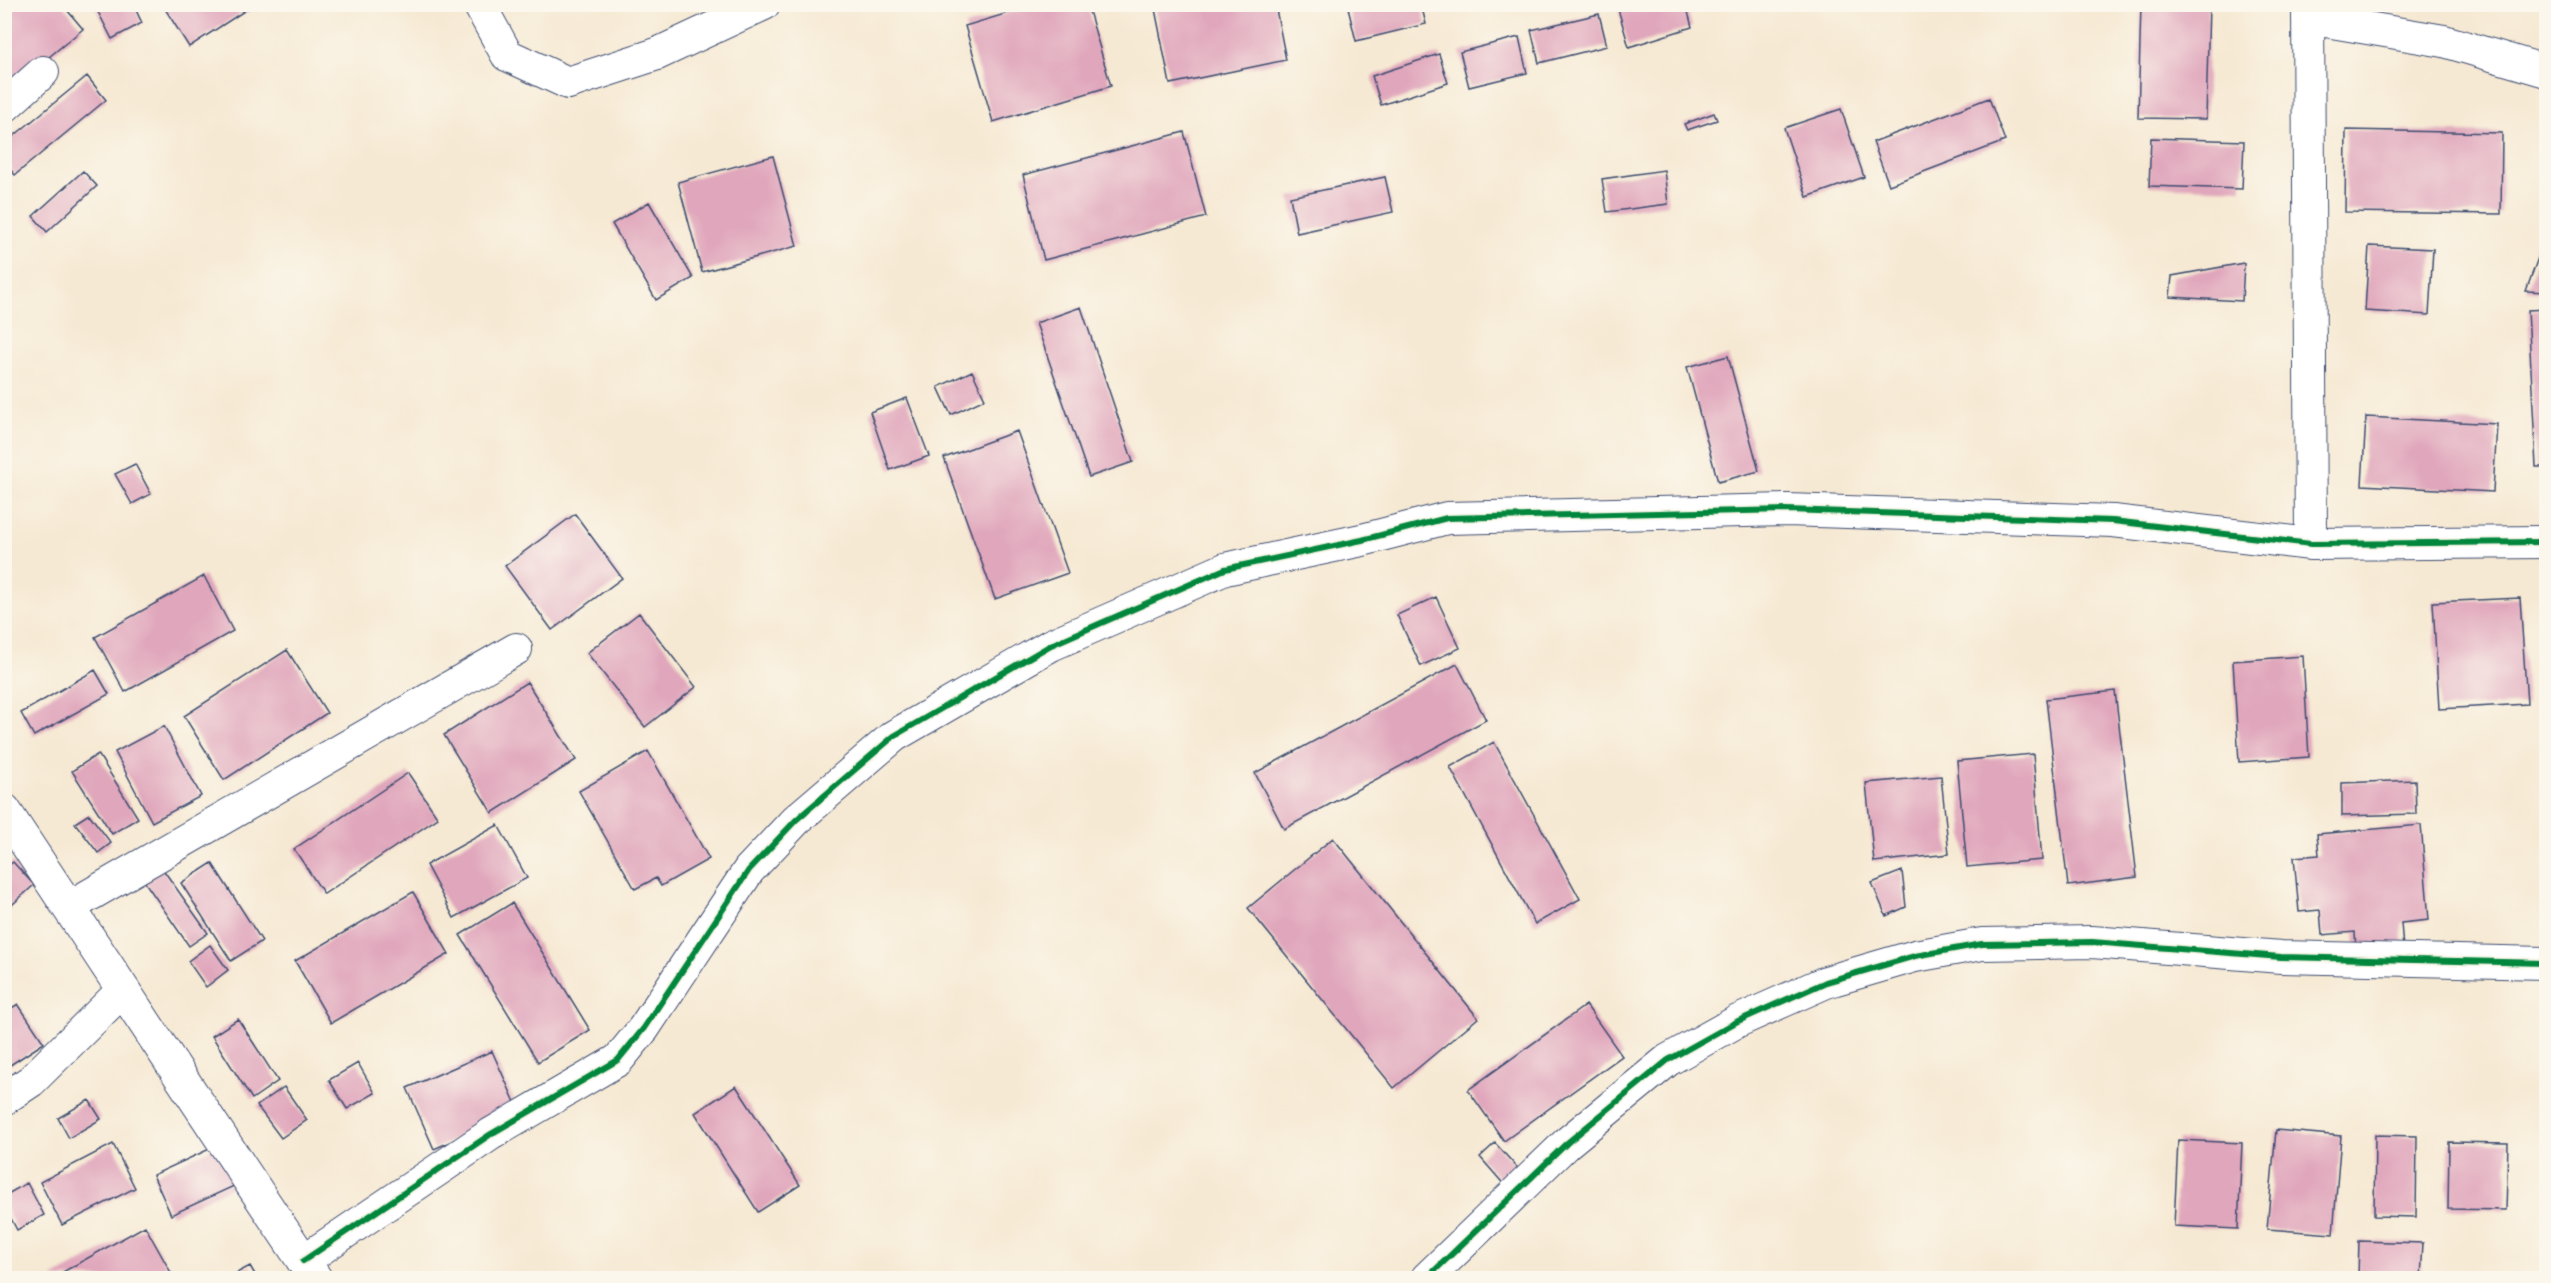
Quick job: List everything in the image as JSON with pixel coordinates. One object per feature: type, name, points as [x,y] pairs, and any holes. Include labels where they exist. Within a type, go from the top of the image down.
[{"type":"street","points":[[479,4],[507,54],[568,82],[657,54],[764,4]]},
{"type":"street","points":[[2311,544],[2308,11],[2444,40],[2547,71]]},
{"type":"street","points":[[4,107],[43,72]]},
{"type":"street","points":[[4,810],[309,1270],[491,1134],[618,1060],[644,1028],[749,870],[796,820],[894,736],[1052,645],[1225,569],[1447,519],[1786,510],[2113,521],[2311,544],[2547,542]]},
{"type":"street","points":[[69,907],[516,649]]},
{"type":"street","points":[[1427,1278],[1567,1143],[1668,1060],[1738,1021],[1826,982],[1915,956],[1982,944],[2092,942],[2281,957],[2547,963]]},
{"type":"street","points":[[4,1099],[31,1081],[122,991]]},
{"type":"building","points":[[4,4],[62,4],[83,29],[4,94]]},
{"type":"building","points":[[94,4],[133,4],[142,23],[112,39]]},
{"type":"building","points":[[162,4],[255,4],[189,47]]},
{"type":"building","points":[[1038,4],[1087,4],[1111,86],[993,122],[965,26]]},
{"type":"building","points":[[1154,4],[1275,4],[1286,60],[1170,84]]},
{"type":"building","points":[[1347,4],[1421,4],[1426,24],[1356,41]]},
{"type":"building","points":[[1631,4],[1686,4],[1692,27],[1629,47],[1618,9]]},
{"type":"building","points":[[2141,4],[2209,4],[2206,119],[2138,118]]},
{"type":"building","points":[[1599,14],[1607,46],[1539,63],[1531,30]]},
{"type":"building","points":[[1519,37],[1527,73],[1469,87],[1460,52]]},
{"type":"building","points":[[1439,54],[1448,83],[1381,105],[1372,76]]},
{"type":"building","points":[[87,76],[106,100],[15,175],[4,162],[4,144]]},
{"type":"building","points":[[1989,98],[2005,141],[1889,185],[1873,142]]},
{"type":"building","points":[[1841,109],[1864,177],[1807,197],[1784,128]]},
{"type":"building","points":[[1714,113],[1717,120],[1687,130],[1684,124]]},
{"type":"building","points":[[2346,130],[2502,133],[2501,214],[2345,212]]},
{"type":"building","points":[[1184,132],[1206,217],[1044,260],[1023,175]]},
{"type":"building","points":[[2151,138],[2244,141],[2242,189],[2149,186]]},
{"type":"building","points":[[773,156],[797,246],[702,272],[678,182]]},
{"type":"building","points":[[1664,170],[1668,204],[1607,212],[1602,179]]},
{"type":"building","points":[[83,171],[97,186],[47,232],[33,216]]},
{"type":"building","points":[[1385,177],[1393,212],[1297,233],[1290,197]]},
{"type":"building","points":[[649,202],[693,278],[656,300],[612,224]]},
{"type":"building","points":[[2543,244],[2546,244],[2546,292],[2526,291]]},
{"type":"building","points":[[2369,246],[2433,249],[2429,315],[2365,311]]},
{"type":"building","points":[[2244,263],[2242,301],[2170,297],[2172,276]]},
{"type":"building","points":[[1081,307],[1133,462],[1089,477],[1036,323]]},
{"type":"building","points":[[2546,309],[2546,467],[2536,467],[2528,310]]},
{"type":"building","points":[[1728,356],[1759,471],[1718,482],[1687,367]]},
{"type":"building","points":[[972,371],[985,399],[951,415],[938,387]]},
{"type":"building","points":[[907,398],[929,456],[890,470],[870,412]]},
{"type":"building","points":[[2366,417],[2497,424],[2493,492],[2362,485]]},
{"type":"building","points":[[1017,431],[1068,573],[995,599],[944,458]]},
{"type":"building","points":[[135,464],[151,494],[132,504],[115,474]]},
{"type":"building","points":[[575,514],[622,578],[552,630],[505,566]]},
{"type":"building","points":[[204,576],[233,631],[125,692],[95,637]]},
{"type":"building","points":[[1436,597],[1460,648],[1421,666],[1397,615]]},
{"type":"building","points":[[2520,598],[2527,704],[2439,709],[2433,602]]},
{"type":"building","points":[[639,613],[696,687],[645,727],[587,653]]},
{"type":"building","points":[[287,650],[327,713],[224,780],[184,716]]},
{"type":"building","points":[[2303,656],[2309,757],[2239,762],[2233,661]]},
{"type":"building","points":[[1457,664],[1486,720],[1284,829],[1255,773]]},
{"type":"building","points":[[95,670],[109,694],[34,736],[21,713]]},
{"type":"building","points":[[527,682],[576,760],[492,813],[444,735]]},
{"type":"building","points":[[2115,691],[2137,877],[2068,886],[2046,699]]},
{"type":"building","points":[[164,726],[201,796],[152,822],[115,752]]},
{"type":"building","points":[[1494,742],[1580,899],[1535,924],[1450,767]]},
{"type":"building","points":[[648,751],[709,859],[661,886],[656,878],[635,889],[579,791]]},
{"type":"building","points":[[98,754],[138,818],[112,834],[72,771]]},
{"type":"building","points":[[2033,754],[2042,860],[1967,867],[1957,761]]},
{"type":"building","points":[[408,773],[438,818],[324,894],[294,849]]},
{"type":"building","points":[[1941,776],[1949,854],[1874,862],[1866,783]]},
{"type":"building","points":[[2415,780],[2416,814],[2342,816],[2342,783]]},
{"type":"building","points":[[89,814],[111,843],[98,853],[75,823]]},
{"type":"building","points":[[498,825],[527,878],[454,918],[426,865]]},
{"type":"building","points":[[2421,825],[2429,920],[2401,923],[2403,948],[2356,951],[2355,932],[2322,935],[2320,910],[2299,912],[2294,857],[2319,855],[2317,834]]},
{"type":"building","points":[[1333,838],[1478,1018],[1394,1088],[1248,908]]},
{"type":"building","points":[[13,862],[34,885],[4,912],[4,869]]},
{"type":"building","points":[[212,863],[262,941],[231,961],[181,883]]},
{"type":"building","points":[[162,868],[208,933],[189,946],[144,881]]},
{"type":"building","points":[[1902,871],[1906,907],[1886,916],[1872,883]]},
{"type":"building","points":[[413,892],[449,954],[331,1023],[295,961]]},
{"type":"building","points":[[512,903],[590,1030],[538,1062],[460,935]]},
{"type":"building","points":[[210,945],[228,970],[206,987],[188,961]]},
{"type":"building","points":[[18,1004],[44,1043],[4,1069],[4,1013]]},
{"type":"building","points":[[1586,1005],[1622,1056],[1504,1141],[1468,1090]]},
{"type":"building","points":[[238,1019],[278,1081],[252,1099],[212,1036]]},
{"type":"building","points":[[492,1051],[519,1111],[434,1149],[407,1088]]},
{"type":"building","points":[[358,1063],[375,1093],[347,1109],[329,1080]]},
{"type":"building","points":[[736,1086],[800,1185],[758,1212],[695,1113]]},
{"type":"building","points":[[284,1087],[307,1120],[281,1138],[257,1106]]},
{"type":"building","points":[[89,1100],[101,1119],[69,1138],[58,1118]]},
{"type":"building","points":[[2276,1130],[2341,1136],[2333,1234],[2267,1229]]},
{"type":"building","points":[[2375,1135],[2417,1136],[2416,1217],[2374,1216]]},
{"type":"building","points":[[2178,1140],[2242,1143],[2238,1229],[2174,1226]]},
{"type":"building","points":[[2449,1142],[2508,1143],[2506,1210],[2448,1209]]},
{"type":"building","points":[[1495,1143],[1523,1174],[1507,1188],[1480,1157]]},
{"type":"building","points":[[113,1144],[135,1188],[62,1225],[40,1182]]},
{"type":"building","points":[[216,1146],[234,1186],[171,1215],[153,1175]]},
{"type":"building","points":[[27,1183],[44,1215],[17,1230],[4,1205],[4,1196]]},
{"type":"building","points":[[145,1226],[174,1278],[52,1278]]},
{"type":"building","points":[[2359,1241],[2423,1243],[2421,1278],[2358,1278]]},
{"type":"building","points":[[250,1266],[257,1278],[227,1278]]},
{"type":"cycle path","points":[[303,1261],[491,1134],[618,1060],[644,1028],[749,870],[796,820],[894,736],[1051,645],[1225,569],[1362,540],[1447,518],[1787,510],[2113,521],[2311,544],[2546,542]]},
{"type":"cycle path","points":[[1427,1278],[1567,1143],[1668,1060],[1738,1021],[1826,982],[1915,956],[1982,944],[2092,942],[2281,957],[2546,963]]}]
